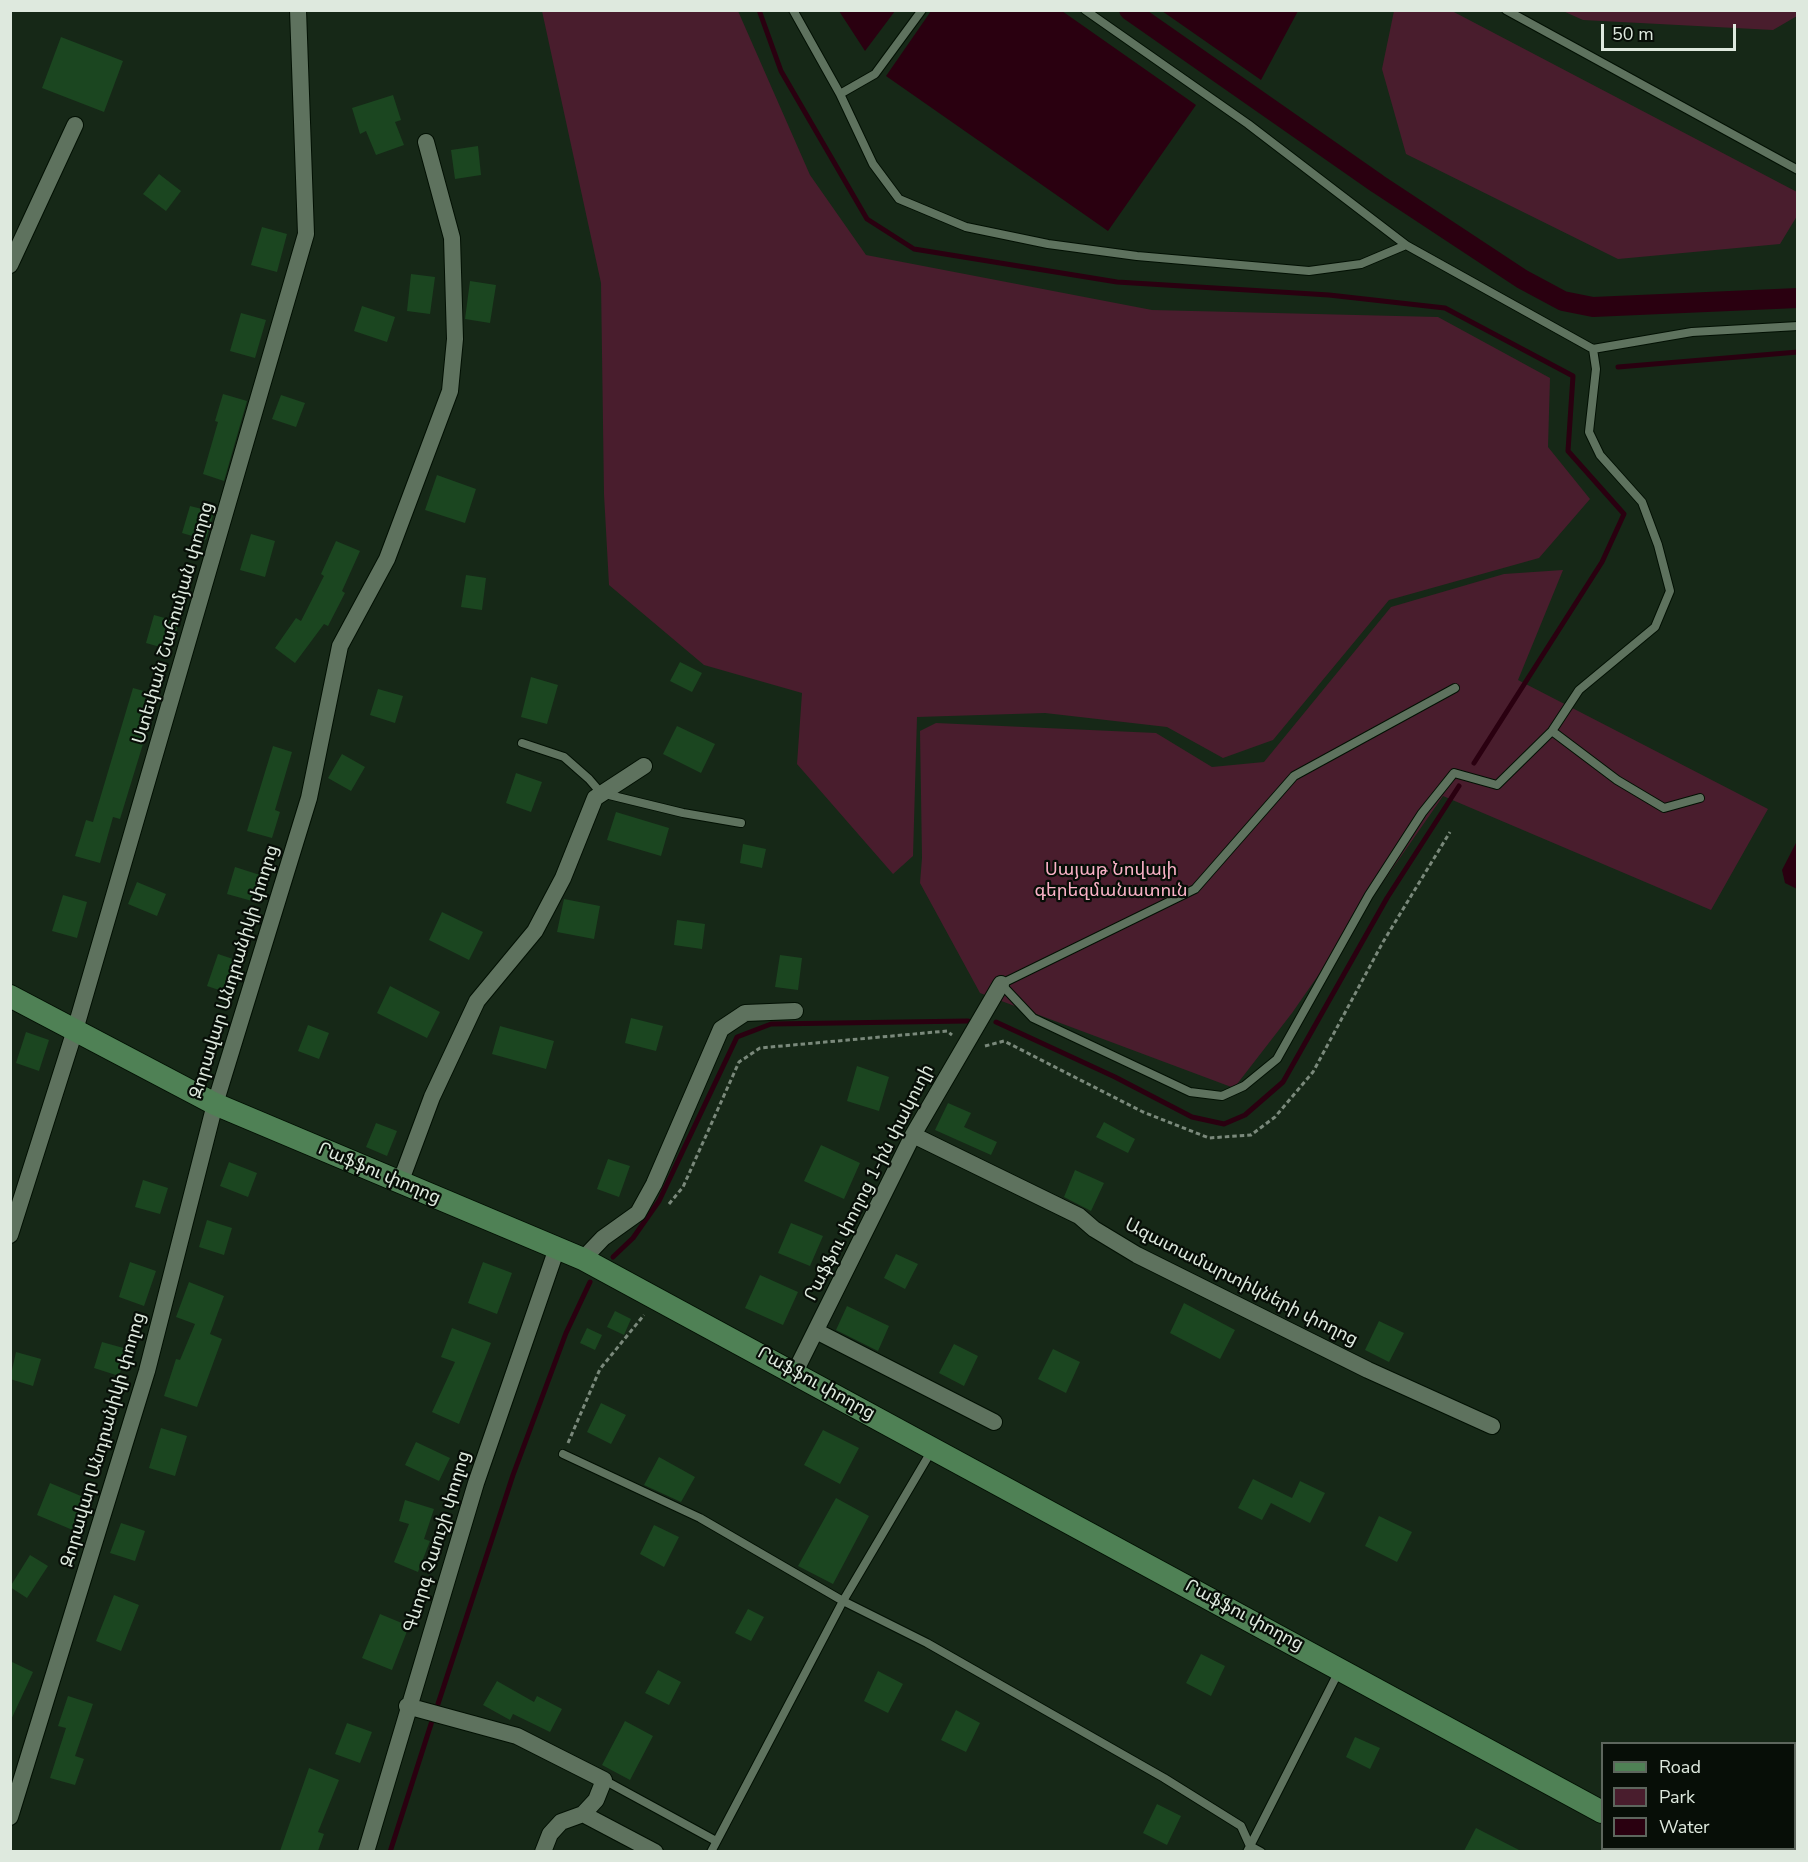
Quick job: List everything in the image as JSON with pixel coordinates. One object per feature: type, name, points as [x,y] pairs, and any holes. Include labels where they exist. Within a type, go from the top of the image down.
[{"type":"main road","name":"Րաֆֆու փողոց","points":[[10,996],[216,1104],[583,1259],[1341,1668],[1601,1811]]},
{"type":"street","name":"Ստեփան Շահումյան փողոց","points":[[10,1235],[75,1030],[306,234],[298,10]]},
{"type":"street","points":[[10,265],[75,125]]},
{"type":"street","name":"Զորավար Անդրանիկի փողոց","points":[[10,1817],[147,1371],[216,1104],[309,798],[340,646],[387,559],[412,498],[450,391],[455,339],[452,238],[426,142]]},
{"type":"street","points":[[400,1183],[432,1097],[477,1001],[535,931],[563,878],[595,798],[644,766]]},
{"type":"street","name":"Րաֆֆու փողոց 1-ին փակուղի","points":[[795,1372],[913,1135],[1001,984]]},
{"type":"street","points":[[583,1259],[603,1238],[638,1213],[654,1184],[721,1029],[745,1013],[795,1011]]},
{"type":"street","name":"Ազատամարտիկների փողոց","points":[[913,1135],[1079,1216],[1094,1229],[1137,1255],[1368,1370],[1492,1426]]},
{"type":"street","name":"Գևորգ Չաուշի փողոց","points":[[366,1851],[407,1706],[476,1482],[557,1248]]},
{"type":"street","points":[[816,1331],[994,1422]]},
{"type":"street","points":[[407,1706],[517,1736],[604,1780],[596,1800],[583,1814],[561,1822],[550,1834],[543,1851]]},
{"type":"street","points":[[583,1814],[655,1851]]},
{"type":"lane","points":[[793,10],[840,94],[873,164],[899,199],[966,227],[1059,246],[1309,271],[1361,264],[1406,245]]},
{"type":"lane","points":[[840,94],[875,74],[922,10]]},
{"type":"lane","points":[[1085,10],[1248,124],[1406,245],[1593,349],[1692,332],[1797,326]]},
{"type":"lane","points":[[1506,10],[1797,170]]},
{"type":"lane","points":[[1455,688],[1294,776],[1195,889],[1001,984],[1033,1018],[1190,1092],[1221,1096],[1229,1093],[1244,1086],[1277,1059],[1369,895],[1422,813],[1454,773],[1497,785],[1552,730],[1579,690],[1655,627],[1670,591],[1658,545],[1642,502],[1600,455],[1588,432],[1596,369],[1593,349]]},
{"type":"lane","points":[[1552,730],[1617,780],[1664,808],[1700,798]]},
{"type":"lane","points":[[522,742],[564,757],[601,793],[683,813],[741,823]]},
{"type":"lane","points":[[711,1851],[843,1601],[933,1449]]},
{"type":"lane","points":[[563,1454],[700,1518],[843,1601],[927,1643],[1164,1778],[1241,1826],[1248,1849]]},
{"type":"lane","points":[[1248,1849],[1341,1668]]},
{"type":"lane","points":[[604,1780],[716,1841]]},
{"type":"lane","points":[[1248,1849],[1261,1851]]},
{"type":"path","points":[[669,1204],[683,1187],[739,1062],[760,1048],[947,1031],[965,1043],[979,1048],[1004,1041],[1143,1112],[1209,1138],[1251,1135],[1275,1118],[1313,1072],[1383,942],[1450,832]]},
{"type":"path","points":[[563,1454],[600,1369],[656,1300]]},
{"type":"green space","points":[[1797,10],[1797,16],[1773,30],[1583,20],[1563,11]]},
{"type":"green space","points":[[542,11],[738,11],[810,175],[866,255],[1152,310],[1438,317],[1550,378],[1548,447],[1590,499],[1539,558],[1389,600],[1273,740],[1223,758],[1167,727],[1045,713],[917,717],[913,856],[893,874],[797,764],[802,693],[704,665],[609,585],[604,494],[601,283]]},
{"type":"green space","points":[[1394,11],[1452,11],[1797,192],[1797,216],[1780,244],[1618,259],[1406,154],[1382,69]]},
{"type":"green space","name":"Սայաթ Նովայի գերեզմանատուն","points":[[1563,570],[1518,680],[1768,809],[1711,910],[1443,796],[1292,1013],[1234,1088],[980,993],[920,883],[922,858],[920,731],[936,723],[1156,733],[1212,767],[1264,762],[1391,607],[1504,574]]},
{"type":"water","points":[[839,11],[895,11],[865,51]]},
{"type":"water","points":[[931,11],[1062,11],[1196,105],[1108,231],[886,76]]},
{"type":"water","points":[[1162,11],[1298,11],[1261,80]]},
{"type":"water","points":[[1797,841],[1797,889],[1785,883],[1782,870]]},
{"type":"building","points":[[61,37],[123,61],[104,112],[42,88]]},
{"type":"building","points":[[393,95],[401,120],[395,122],[404,145],[376,155],[366,131],[360,134],[352,108]]},
{"type":"building","points":[[478,146],[481,175],[455,179],[451,150]]},
{"type":"building","points":[[159,174],[181,191],[166,211],[143,194]]},
{"type":"building","points":[[262,227],[287,234],[277,272],[251,265]]},
{"type":"building","points":[[411,274],[435,277],[430,314],[407,311]]},
{"type":"building","points":[[470,281],[496,285],[490,323],[465,319]]},
{"type":"building","points":[[362,306],[395,317],[387,342],[354,331]]},
{"type":"building","points":[[241,313],[266,320],[255,358],[230,351]]},
{"type":"building","points":[[223,394],[247,401],[224,481],[203,474],[218,422],[215,421]]},
{"type":"building","points":[[281,395],[305,403],[296,427],[272,419]]},
{"type":"building","points":[[437,475],[476,489],[465,523],[425,510]]},
{"type":"building","points":[[190,506],[214,512],[206,540],[182,533]]},
{"type":"building","points":[[251,534],[275,541],[265,577],[240,570]]},
{"type":"building","points":[[336,541],[360,551],[342,591],[345,593],[328,626],[324,624],[295,663],[275,648],[296,618],[301,621],[324,576],[321,574]]},
{"type":"building","points":[[466,575],[486,578],[482,610],[461,607]]},
{"type":"building","points":[[154,615],[179,622],[171,650],[146,643]]},
{"type":"building","points":[[680,662],[702,673],[692,692],[670,681]]},
{"type":"building","points":[[531,677],[558,685],[547,724],[521,717]]},
{"type":"building","points":[[133,688],[158,695],[120,819],[113,817],[100,863],[75,856],[86,820],[93,822]]},
{"type":"building","points":[[378,689],[403,696],[395,723],[370,715]]},
{"type":"building","points":[[677,726],[715,744],[701,773],[663,754]]},
{"type":"building","points":[[273,746],[292,752],[275,810],[280,812],[272,838],[247,831]]},
{"type":"building","points":[[342,754],[365,767],[351,791],[328,778]]},
{"type":"building","points":[[516,773],[542,782],[531,812],[506,803]]},
{"type":"building","points":[[616,812],[669,828],[661,856],[607,840]]},
{"type":"building","points":[[743,844],[766,849],[762,868],[740,863]]},
{"type":"building","points":[[235,867],[260,875],[252,901],[227,894]]},
{"type":"building","points":[[137,882],[166,894],[157,916],[128,904]]},
{"type":"building","points":[[63,895],[87,902],[77,938],[52,931]]},
{"type":"building","points":[[564,899],[600,906],[594,939],[557,932]]},
{"type":"building","points":[[442,912],[483,932],[469,960],[429,940]]},
{"type":"building","points":[[677,920],[705,924],[702,949],[674,945]]},
{"type":"building","points":[[218,954],[239,961],[228,993],[207,986]]},
{"type":"building","points":[[780,955],[802,958],[798,990],[775,987]]},
{"type":"building","points":[[390,986],[440,1012],[427,1038],[377,1013]]},
{"type":"building","points":[[631,1018],[663,1026],[656,1051],[625,1043]]},
{"type":"building","points":[[308,1025],[329,1033],[319,1059],[298,1051]]},
{"type":"building","points":[[500,1026],[554,1041],[546,1069],[492,1054]]},
{"type":"building","points":[[26,1032],[49,1040],[39,1071],[16,1063]]},
{"type":"building","points":[[857,1066],[889,1077],[879,1111],[847,1101]]},
{"type":"building","points":[[948,1103],[971,1113],[964,1127],[997,1142],[991,1155],[935,1130]]},
{"type":"building","points":[[1104,1122],[1135,1139],[1128,1153],[1096,1137]]},
{"type":"building","points":[[376,1123],[397,1131],[387,1156],[366,1147]]},
{"type":"building","points":[[821,1145],[860,1163],[844,1199],[804,1181]]},
{"type":"building","points":[[608,1159],[630,1166],[619,1197],[597,1189]]},
{"type":"building","points":[[229,1162],[257,1173],[248,1197],[220,1186]]},
{"type":"building","points":[[1075,1170],[1104,1183],[1091,1211],[1064,1197]]},
{"type":"building","points":[[143,1180],[168,1188],[160,1214],[135,1207]]},
{"type":"building","points":[[207,1220],[232,1228],[224,1255],[199,1247]]},
{"type":"building","points":[[791,1223],[823,1236],[810,1266],[778,1253]]},
{"type":"building","points":[[896,1254],[918,1264],[905,1289],[884,1278]]},
{"type":"building","points":[[130,1262],[156,1271],[144,1306],[119,1297]]},
{"type":"building","points":[[483,1262],[512,1273],[497,1314],[468,1303]]},
{"type":"building","points":[[760,1275],[798,1292],[783,1325],[745,1308]]},
{"type":"building","points":[[189,1282],[224,1296],[210,1334],[222,1339],[197,1407],[164,1396],[176,1359],[180,1360],[195,1324],[176,1317]]},
{"type":"building","points":[[1184,1303],[1235,1330],[1220,1359],[1170,1333]]},
{"type":"building","points":[[847,1306],[889,1326],[878,1351],[836,1330]]},
{"type":"building","points":[[615,1311],[631,1319],[624,1335],[607,1327]]},
{"type":"building","points":[[1379,1321],[1404,1333],[1389,1362],[1365,1350]]},
{"type":"building","points":[[452,1328],[491,1343],[459,1424],[432,1412],[455,1362],[441,1357]]},
{"type":"building","points":[[587,1328],[602,1335],[595,1350],[580,1343]]},
{"type":"building","points":[[102,1342],[127,1349],[119,1376],[94,1368]]},
{"type":"building","points":[[954,1344],[978,1356],[964,1386],[939,1373]]},
{"type":"building","points":[[1053,1349],[1080,1362],[1066,1393],[1038,1379]]},
{"type":"building","points":[[16,1352],[41,1359],[33,1386],[10,1379]]},
{"type":"building","points":[[601,1403],[626,1415],[611,1444],[587,1432]]},
{"type":"building","points":[[161,1428],[187,1436],[175,1476],[149,1468]]},
{"type":"building","points":[[823,1430],[859,1448],[840,1484],[804,1465]]},
{"type":"building","points":[[416,1442],[450,1458],[439,1481],[405,1465]]},
{"type":"building","points":[[659,1457],[695,1477],[681,1502],[644,1485]]},
{"type":"building","points":[[1253,1479],[1292,1498],[1300,1481],[1325,1493],[1310,1523],[1271,1503],[1262,1520],[1238,1508]]},
{"type":"building","points":[[50,1483],[88,1499],[75,1531],[37,1515]]},
{"type":"building","points":[[836,1498],[869,1516],[833,1584],[798,1566]]},
{"type":"building","points":[[405,1500],[434,1509],[424,1539],[430,1541],[418,1572],[394,1562],[409,1524],[399,1521]]},
{"type":"building","points":[[1379,1516],[1412,1532],[1397,1562],[1365,1546]]},
{"type":"building","points":[[121,1523],[145,1531],[135,1561],[110,1553]]},
{"type":"building","points":[[654,1525],[679,1537],[664,1567],[640,1554]]},
{"type":"building","points":[[30,1555],[48,1566],[27,1598],[10,1587]]},
{"type":"building","points":[[114,1595],[139,1605],[121,1651],[96,1641]]},
{"type":"building","points":[[748,1609],[764,1617],[751,1641],[735,1633]]},
{"type":"building","points":[[380,1614],[409,1626],[392,1670],[362,1658]]},
{"type":"building","points":[[1201,1654],[1225,1666],[1211,1696],[1186,1683]]},
{"type":"building","points":[[10,1661],[33,1672],[10,1722]]},
{"type":"building","points":[[658,1670],[681,1682],[669,1705],[645,1693]]},
{"type":"building","points":[[878,1671],[903,1684],[888,1713],[864,1701]]},
{"type":"building","points":[[497,1681],[534,1702],[537,1696],[562,1709],[550,1732],[513,1714],[510,1720],[483,1705]]},
{"type":"building","points":[[68,1696],[93,1704],[75,1756],[84,1759],[75,1785],[50,1778],[66,1728],[58,1726]]},
{"type":"building","points":[[956,1710],[980,1723],[966,1752],[941,1740]]},
{"type":"building","points":[[625,1721],[653,1736],[630,1780],[602,1765]]},
{"type":"building","points":[[347,1723],[372,1732],[360,1763],[335,1754]]},
{"type":"building","points":[[1355,1737],[1380,1748],[1370,1769],[1346,1757]]},
{"type":"building","points":[[309,1768],[339,1780],[318,1832],[324,1834],[318,1851],[280,1851]]},
{"type":"building","points":[[1157,1804],[1181,1816],[1167,1845],[1143,1833]]},
{"type":"building","points":[[1476,1828],[1521,1851],[1464,1851]]},
{"type":"waterway","points":[[759,10],[781,71],[867,219],[914,249],[1117,282],[1329,295],[1445,308],[1573,376],[1568,451],[1624,514],[1602,562],[1474,763]]},
{"type":"waterway","points":[[1129,10],[1378,184],[1522,279],[1563,301],[1593,307],[1798,298]]},
{"type":"waterway","points":[[1618,367],[1798,352]]},
{"type":"waterway","points":[[996,1022],[1115,1077],[1192,1117],[1224,1124],[1245,1115],[1283,1082],[1387,898],[1459,786]]},
{"type":"waterway","points":[[613,1257],[633,1238],[659,1201],[737,1037],[771,1024],[968,1021]]},
{"type":"waterway","points":[[436,1710],[513,1475],[566,1333],[590,1282]]},
{"type":"waterway","points":[[390,1852],[432,1721]]}]
